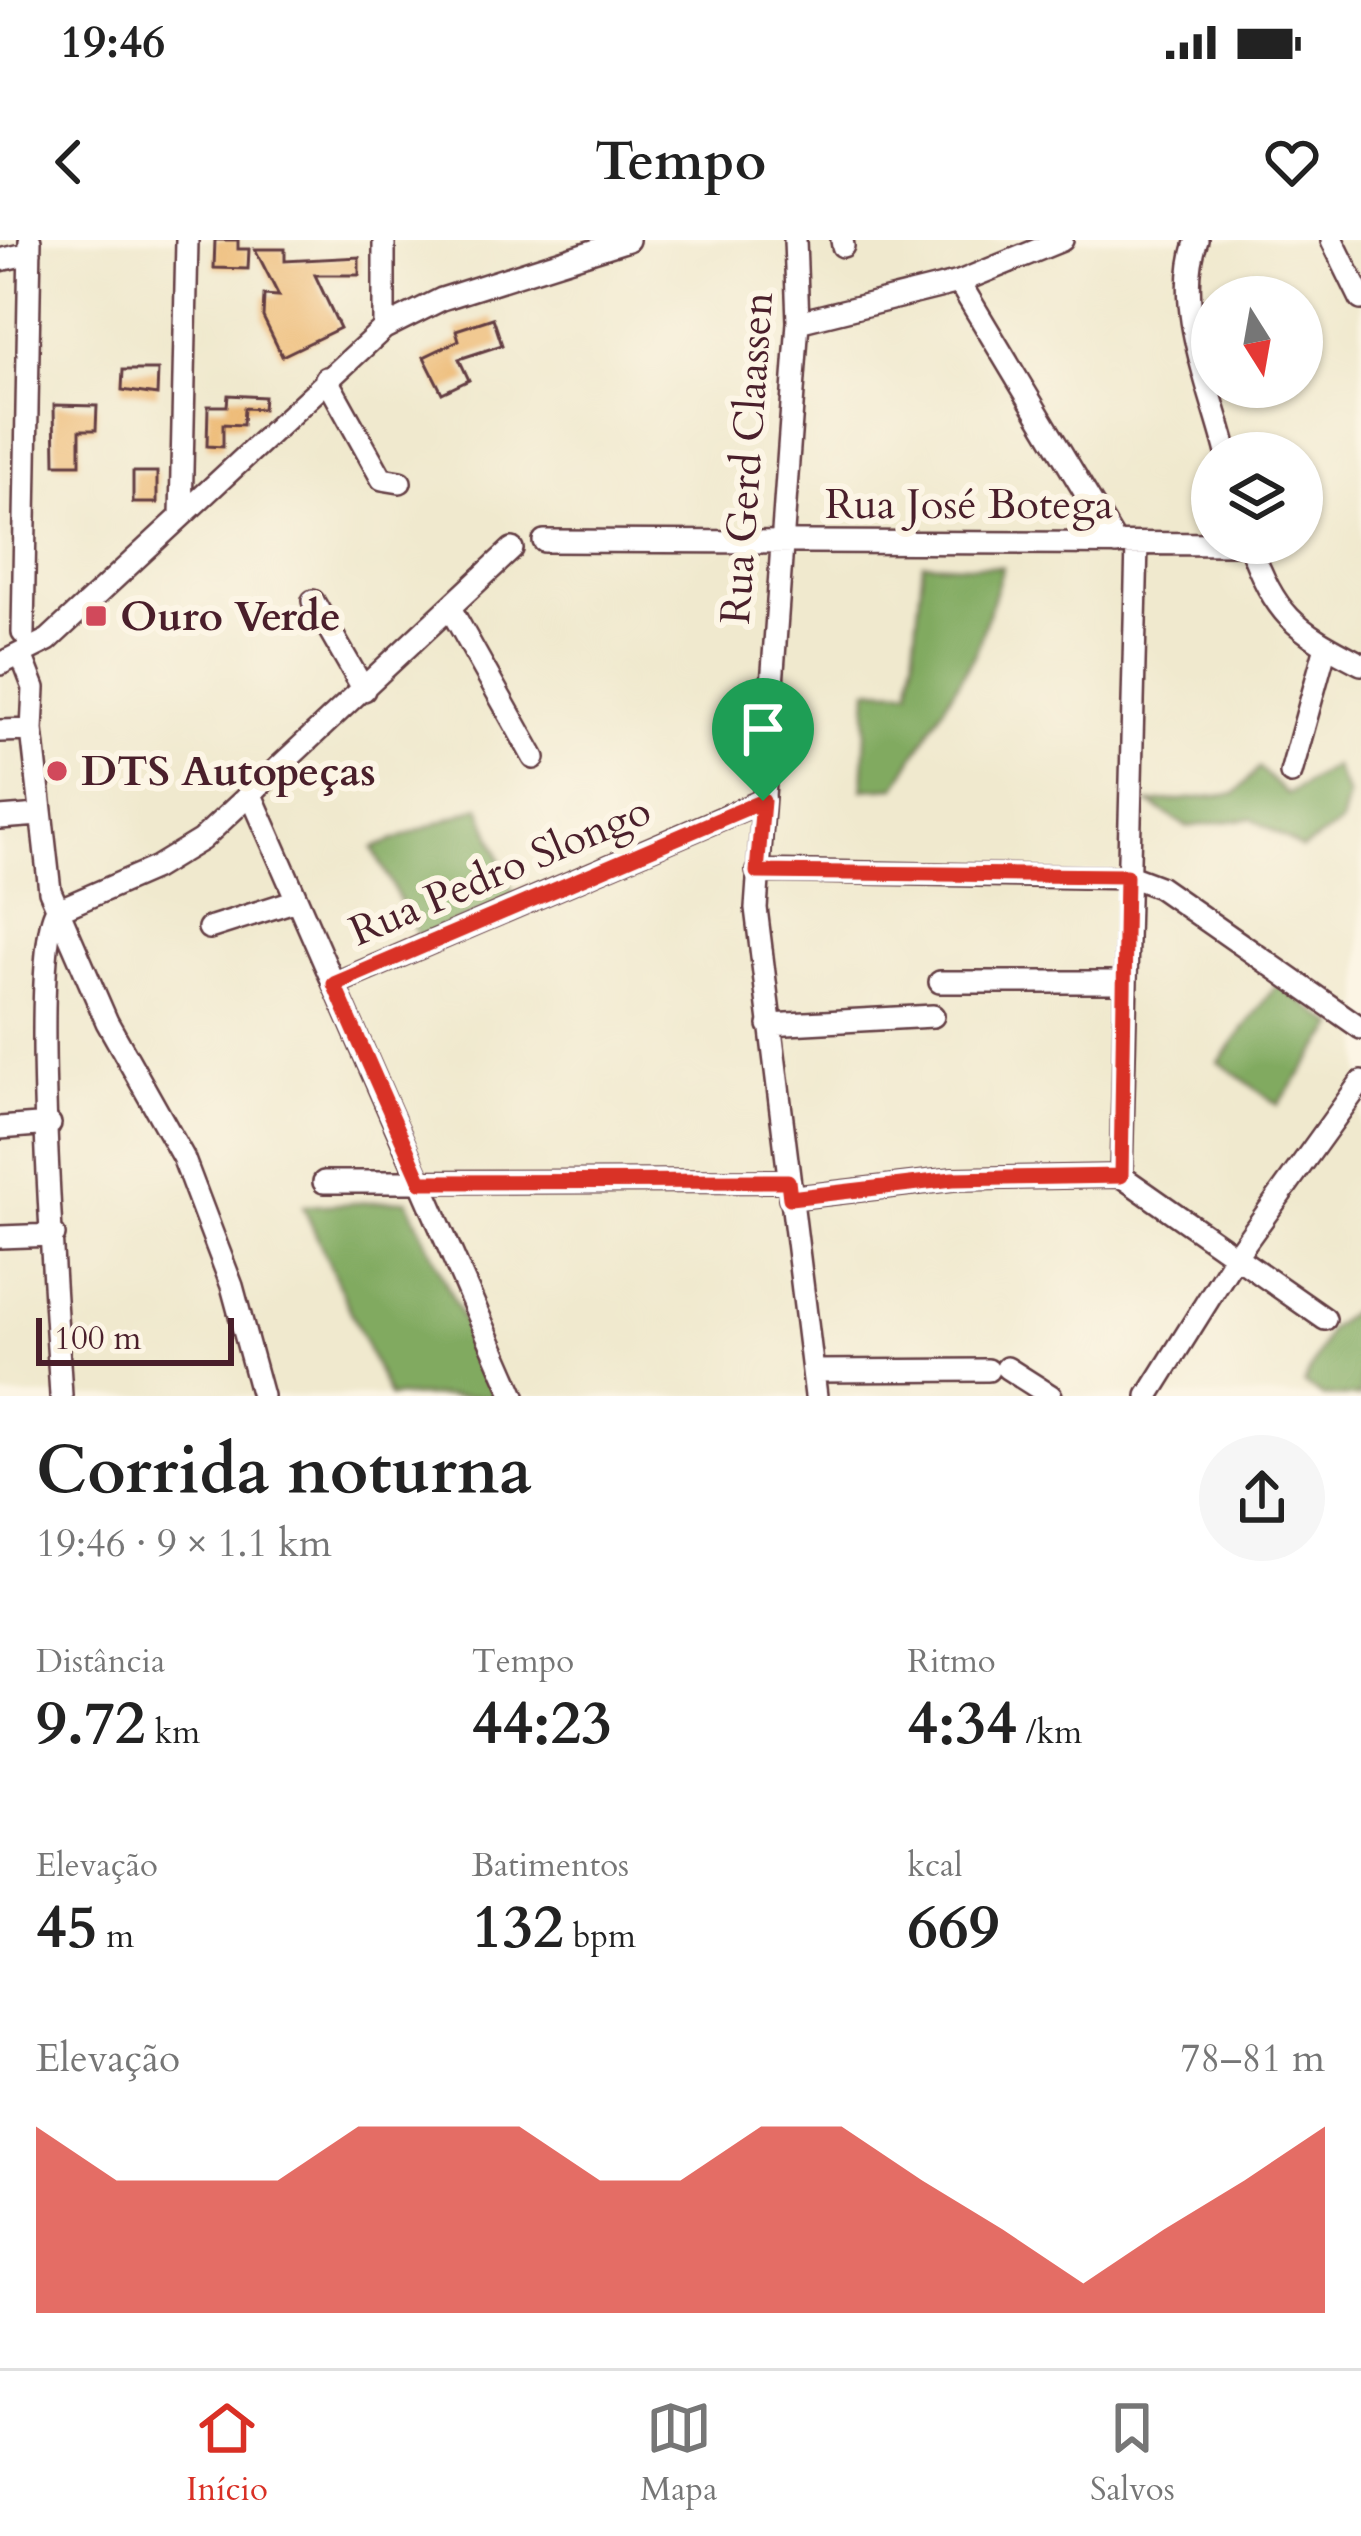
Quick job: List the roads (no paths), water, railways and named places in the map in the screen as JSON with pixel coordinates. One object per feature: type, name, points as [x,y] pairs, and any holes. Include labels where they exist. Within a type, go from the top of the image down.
[{"type":"street","points":[[181,516],[187,240]]},
{"type":"street","points":[[384,240],[384,328]]},
{"type":"street","points":[[0,664],[22,657],[384,328],[442,299],[628,240]]},
{"type":"street","name":"Rua Gerd Claassen","points":[[795,240],[798,322],[757,924],[816,1396]]},
{"type":"street","points":[[798,322],[959,281],[1062,240]]},
{"type":"street","points":[[1197,240],[1189,270],[1192,312],[1222,432]]},
{"type":"street","points":[[1333,240],[1361,299]]},
{"type":"street","points":[[0,260],[30,246],[23,633]]},
{"type":"street","points":[[959,281],[1126,544],[1121,1176]]},
{"type":"street","points":[[326,379],[382,479],[400,482]]},
{"type":"street","name":"Rua José Botega","points":[[544,541],[1191,544]]},
{"type":"street","points":[[61,1396],[46,975],[48,929],[56,910],[181,854],[252,796],[512,549]]},
{"type":"street","points":[[1258,564],[1279,611],[1297,630],[1361,664]]},
{"type":"street","points":[[313,601],[364,691]]},
{"type":"street","points":[[450,608],[534,758]]},
{"type":"street","points":[[1291,773],[1326,646]]},
{"type":"street","points":[[22,657],[21,688],[32,730],[39,815],[56,910],[84,974],[183,1157],[232,1286],[262,1396]]},
{"type":"street","points":[[0,731],[32,730]]},
{"type":"street","points":[[252,796],[514,1396]]},
{"type":"street","name":"Rua Pedro Slongo","points":[[334,984],[763,801]]},
{"type":"street","points":[[0,818],[39,815]]},
{"type":"street","points":[[757,872],[1126,876],[1159,887],[1361,1028]]},
{"type":"street","points":[[209,928],[297,900]]},
{"type":"street","points":[[46,975],[84,974]]},
{"type":"street","points":[[940,982],[1124,982]]},
{"type":"street","points":[[769,1025],[933,1016]]},
{"type":"street","points":[[1148,1396],[1235,1256],[1361,1082]]},
{"type":"street","points":[[0,1128],[50,1124]]},
{"type":"street","points":[[324,1182],[789,1190],[953,1179],[1121,1176],[1325,1319]]},
{"type":"street","points":[[0,1237],[54,1234]]},
{"type":"street","points":[[813,1371],[997,1369],[1051,1396]]},
{"type":"place","name":"Ouro Verde","points":[[96,616]]},
{"type":"place","name":"DTS Autopeças","points":[[57,771]]}]
